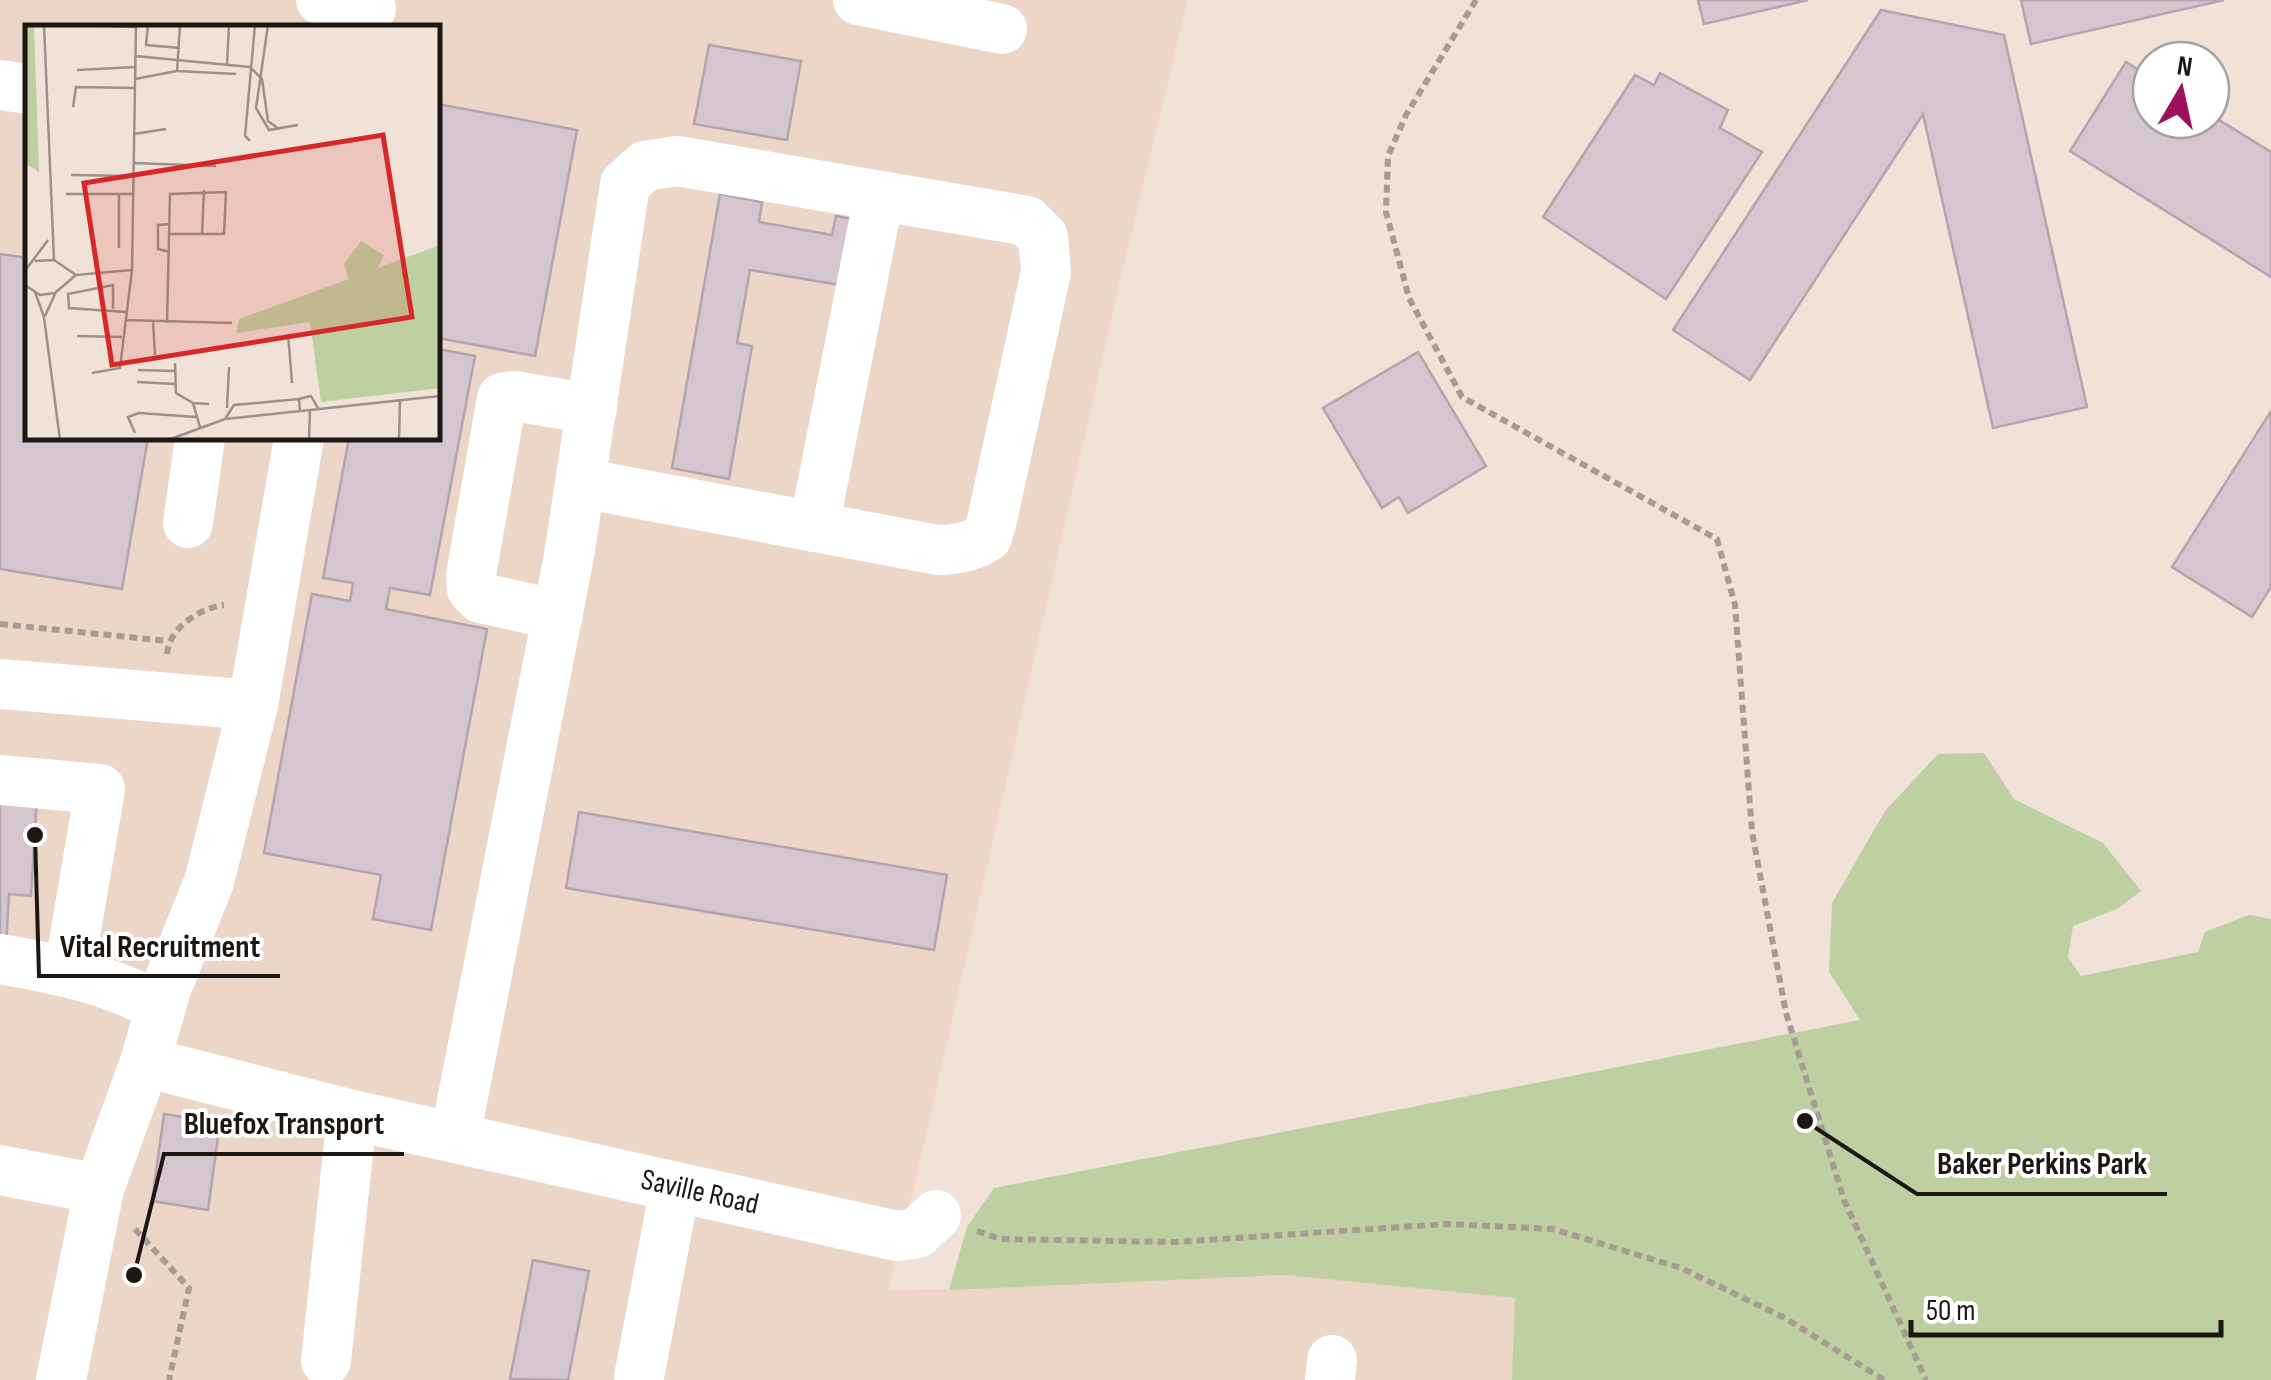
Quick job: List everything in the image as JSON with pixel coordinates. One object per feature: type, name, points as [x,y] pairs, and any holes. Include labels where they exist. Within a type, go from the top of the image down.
[{"type":"street","points":[[320,0],[371,12]]},
{"type":"street","points":[[858,0],[1002,29]]},
{"type":"street","points":[[0,85],[25,89]]},
{"type":"street","points":[[455,1137],[558,615],[625,184],[634,174],[659,162],[676,161],[1027,221],[1043,237],[1046,272],[987,537],[956,550],[938,550],[581,483]]},
{"type":"street","points":[[814,527],[879,196]]},
{"type":"street","points":[[558,615],[481,598],[472,589],[471,575],[502,398],[514,396],[592,409]]},
{"type":"street","points":[[188,523],[200,440]]},
{"type":"street","points":[[60,1380],[99,1189],[208,882],[253,705],[299,440]]},
{"type":"street","points":[[0,684],[253,705]]},
{"type":"street","points":[[0,780],[100,789],[68,971]]},
{"type":"street","points":[[0,958],[115,984],[161,1007]]},
{"type":"street","name":"Saville Road","points":[[145,1062],[352,1115],[897,1236],[917,1233],[936,1215]]},
{"type":"street","points":[[326,1361],[352,1115]]},
{"type":"street","points":[[0,1170],[99,1189]]},
{"type":"street","points":[[639,1377],[675,1188]]},
{"type":"path","points":[[1476,0],[1406,115],[1388,156],[1386,212],[1409,298],[1462,396],[1717,539],[1735,605],[1752,832],[1786,1012],[1844,1200],[1926,1380]]},
{"type":"path","points":[[0,624],[168,641],[194,615],[220,605],[233,606]]},
{"type":"path","points":[[99,1189],[189,1288],[169,1380]]},
{"type":"path","points":[[936,1215],[1000,1239],[1020,1240],[1176,1242],[1447,1224],[1553,1229],[1681,1268],[1785,1318],[1884,1380]]},
{"type":"shaded area","points":[[0,0],[1188,0],[888,1291],[1286,1275],[1516,1298],[1512,1380],[0,1380]]},
{"type":"green space","points":[[1984,753],[2014,799],[2103,843],[2141,891],[2117,909],[2073,926],[2068,957],[2081,976],[2198,952],[2205,932],[2249,915],[2271,919],[2271,1380],[1512,1380],[1515,1298],[1286,1275],[949,1290],[967,1227],[994,1188],[1860,1020],[1829,972],[1832,903],[1885,811],[1938,754]]},
{"type":"building","points":[[1698,0],[1808,0],[1704,24]]},
{"type":"building","points":[[2021,0],[2224,0],[2031,44]]},
{"type":"building","points":[[1881,10],[2004,35],[2087,407],[1993,428],[1923,114],[1750,380],[1673,330]]},
{"type":"building","points":[[709,45],[801,61],[787,140],[694,124]]},
{"type":"building","points":[[2126,62],[2131,65],[2131,140],[2231,140],[2231,127],[2271,152],[2271,277],[2070,151]]},
{"type":"building","points":[[1660,73],[1728,110],[1720,128],[1762,152],[1666,299],[1543,217],[1635,75],[1654,85]]},
{"type":"building","points":[[440,104],[577,130],[535,356],[440,338]]},
{"type":"building","points":[[720,194],[762,202],[759,222],[832,235],[836,216],[864,221],[852,287],[750,270],[737,343],[752,346],[729,479],[672,468]]},
{"type":"building","points":[[0,254],[25,258],[25,440],[148,440],[122,589],[0,569]]},
{"type":"building","points":[[440,349],[475,356],[430,595],[390,588],[386,609],[487,629],[431,930],[373,919],[381,875],[264,853],[312,594],[350,601],[353,583],[323,578],[349,440],[440,440]]},
{"type":"building","points":[[1418,352],[1486,466],[1408,513],[1399,497],[1382,508],[1323,408]]},
{"type":"building","points":[[2271,411],[2271,587],[2252,617],[2172,567]]},
{"type":"building","points":[[0,795],[37,797],[31,896],[9,894],[6,948],[0,947]]},
{"type":"building","points":[[579,812],[947,875],[934,950],[566,888]]},
{"type":"building","points":[[164,1114],[220,1122],[208,1210],[152,1201]]},
{"type":"building","points":[[533,1260],[589,1271],[568,1380],[510,1379]]},
{"type":"place","name":"Vital Recruitment","points":[[35,835]]},
{"type":"place","name":"Baker Perkins Park","points":[[1805,1121]]},
{"type":"place","name":"Bluefox Transport","points":[[134,1275]]}]
